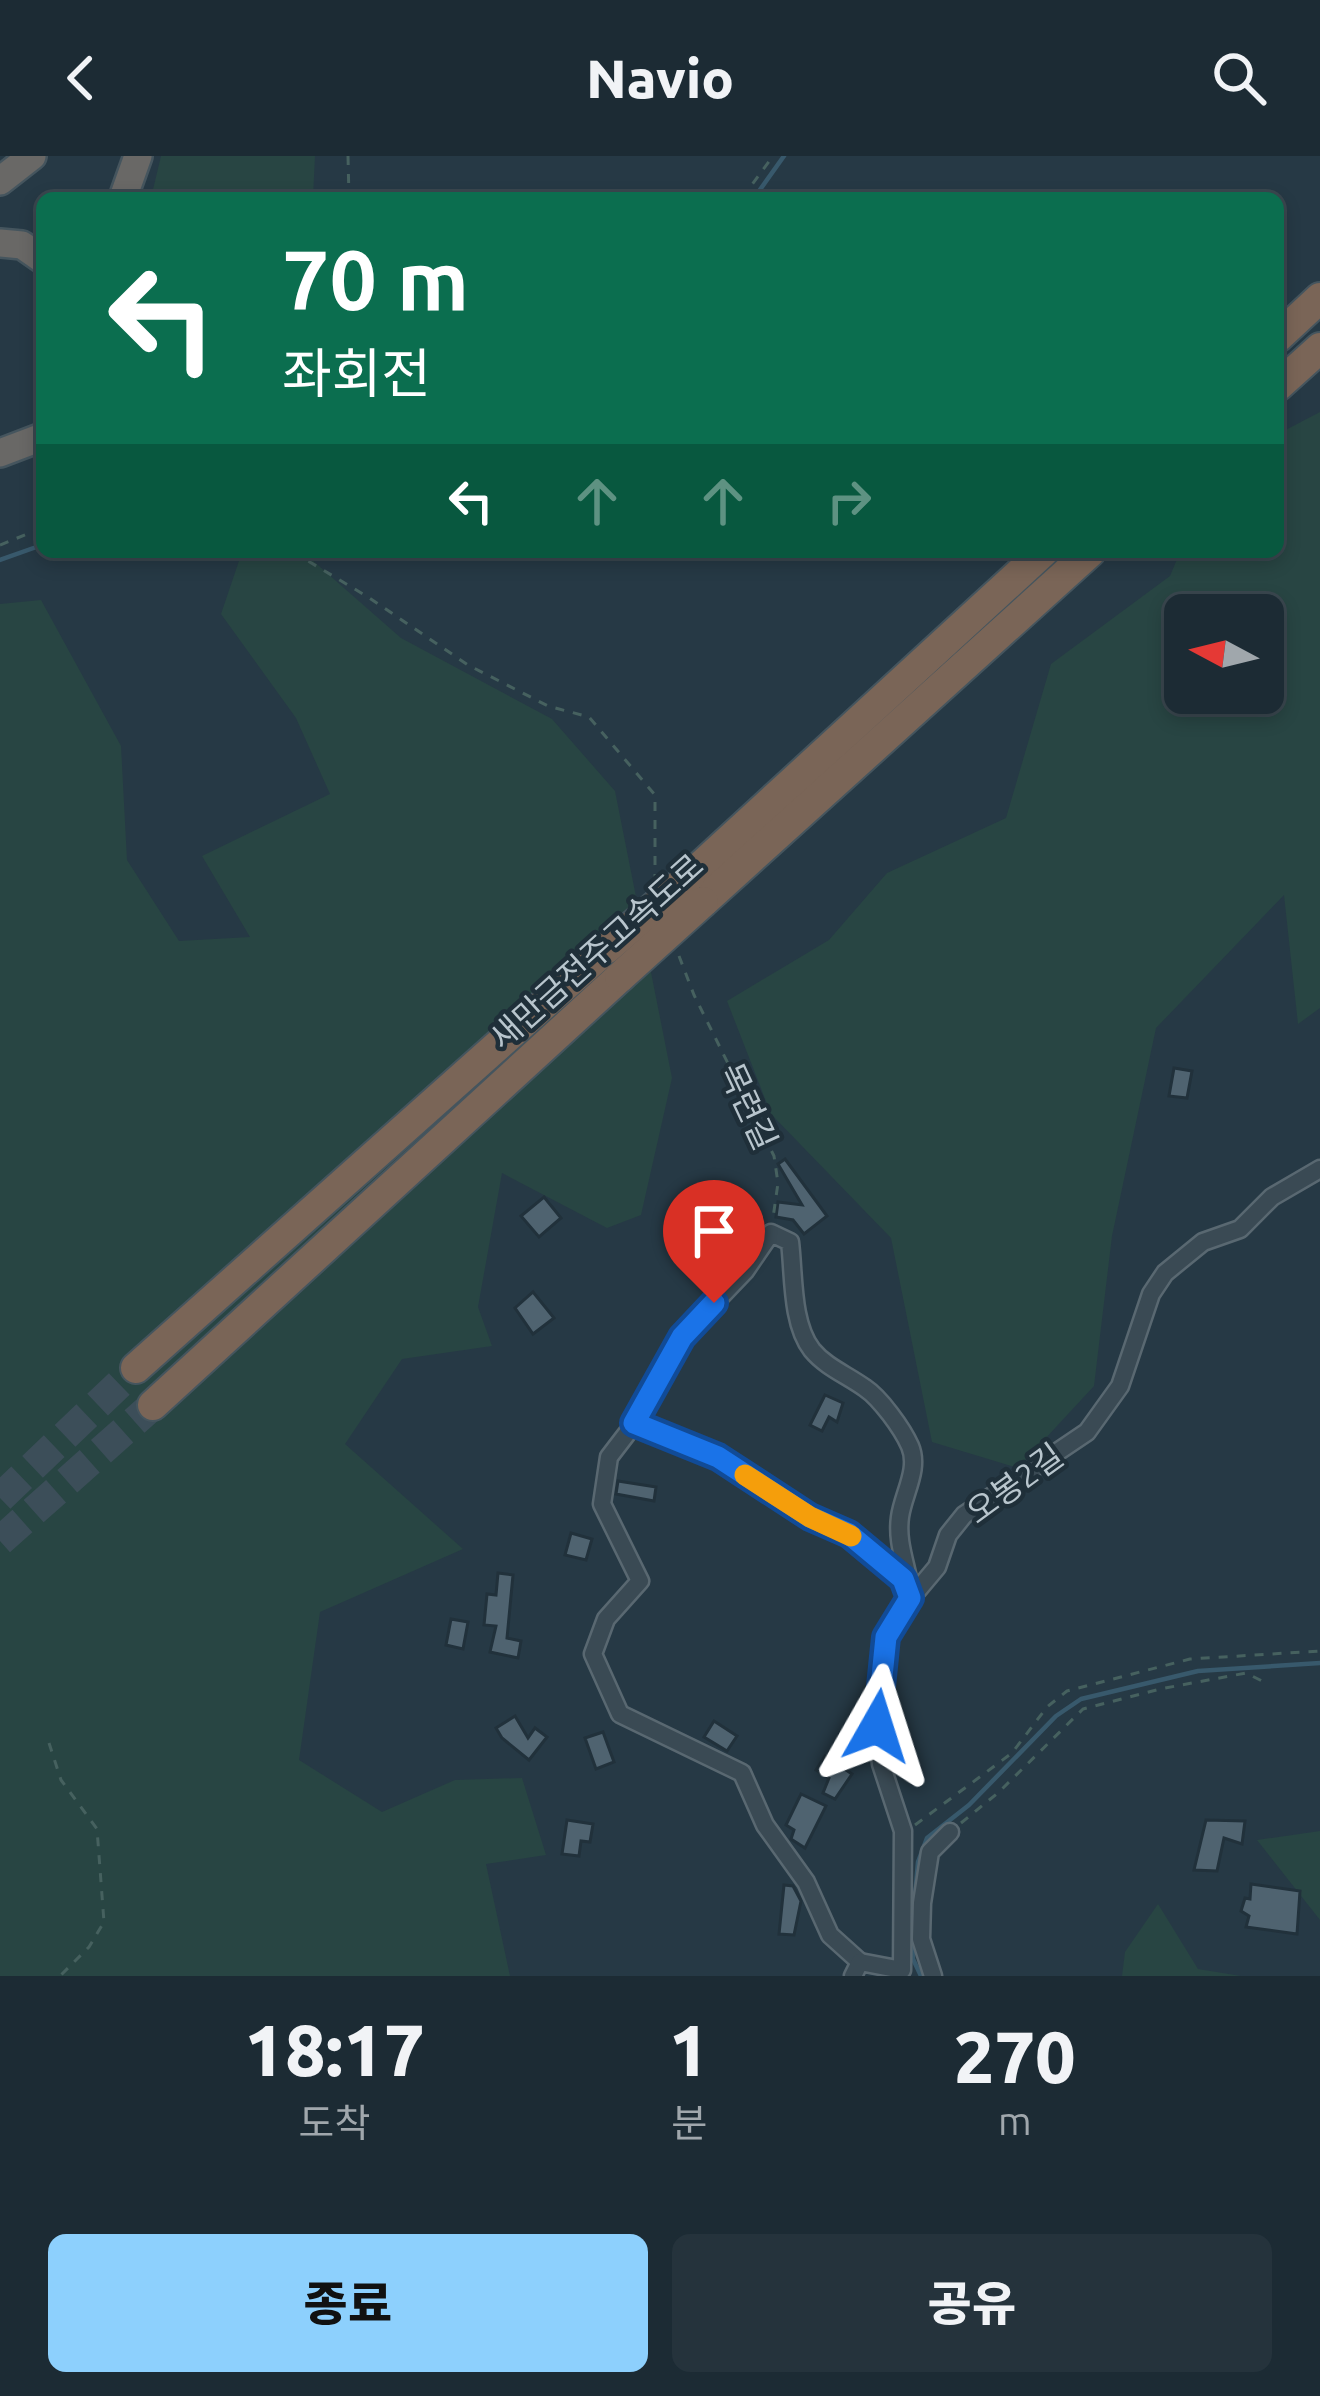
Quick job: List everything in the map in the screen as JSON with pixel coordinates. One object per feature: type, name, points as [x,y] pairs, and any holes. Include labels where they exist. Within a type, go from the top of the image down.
[{"type":"highway","points":[[0,181],[32,156]]},
{"type":"highway","points":[[125,192],[138,156]]},
{"type":"highway","points":[[0,242],[22,245],[36,256]]},
{"type":"highway","points":[[1284,331],[1320,298]]},
{"type":"highway","points":[[1284,381],[1320,348]]},
{"type":"highway","points":[[1284,399],[1320,376]]},
{"type":"highway","points":[[0,453],[36,438]]},
{"type":"highway","points":[[0,470],[36,456]]},
{"type":"highway","name":"새만금전주고속도로","points":[[152,1405],[620,977],[697,889],[1037,558]]},
{"type":"highway","name":"새만금전주고속도로","points":[[136,1368],[606,949],[697,889],[1083,558]]},
{"type":"street","name":"오봉2길","points":[[920,1969],[903,1831],[881,1764],[877,1726],[886,1637],[910,1598],[938,1568],[948,1535],[964,1515],[1087,1432],[1120,1386],[1151,1294],[1165,1274],[1203,1242],[1240,1229],[1272,1198],[1320,1169]]},
{"type":"street","points":[[910,1598],[909,1569],[897,1540],[902,1499],[914,1467],[910,1447],[869,1390],[834,1370],[810,1348],[800,1320],[790,1242],[771,1233],[745,1271],[682,1337],[634,1423],[609,1457],[602,1504],[640,1581],[606,1619],[592,1654],[620,1714],[742,1773],[765,1826],[806,1882],[830,1935],[857,1969],[920,1969],[922,1903],[930,1852],[950,1832]]},
{"type":"street","points":[[634,1423],[718,1457],[810,1517],[849,1534],[903,1579],[910,1598]]},
{"type":"path","points":[[348,156],[349,192]]},
{"type":"path","points":[[746,192],[773,156]]},
{"type":"path","points":[[0,545],[36,530]]},
{"type":"path","points":[[303,558],[468,665],[548,706],[589,717],[655,795],[653,871],[659,893]]},
{"type":"path","name":"목련길","points":[[679,955],[774,1156],[778,1183],[771,1233]]},
{"type":"path","points":[[903,1831],[1012,1753],[1047,1707],[1067,1691],[1090,1682],[1156,1672],[1190,1659],[1320,1651]]},
{"type":"path","points":[[950,1832],[999,1792],[1083,1709],[1160,1686],[1246,1673],[1262,1681]]},
{"type":"path","points":[[50,1743],[61,1780],[98,1829],[104,1922],[89,1947],[60,1976]]},
{"type":"green space","points":[[161,156],[315,156],[313,192],[152,192]]},
{"type":"green space","points":[[1320,412],[1320,1008],[1298,1024],[1284,895],[1156,1028],[1112,1236],[1094,1386],[1018,1468],[932,1442],[891,1238],[771,1114],[727,1001],[829,940],[887,873],[1006,818],[1051,664],[1170,576],[1178,558],[1284,558],[1284,431]]},
{"type":"green space","points":[[240,558],[310,558],[401,638],[552,719],[615,791],[672,1078],[641,1215],[607,1228],[502,1173],[478,1307],[492,1346],[402,1359],[345,1444],[463,1549],[320,1612],[299,1760],[382,1812],[455,1780],[522,1778],[546,1855],[486,1864],[510,1976],[0,1976],[0,604],[41,600],[121,746],[127,860],[179,941],[250,937],[202,856],[330,794],[296,718],[221,614]]},
{"type":"green space","points":[[1320,1831],[1320,1920],[1257,1840]]},
{"type":"green space","points":[[1158,1904],[1198,1969],[1241,1976],[1122,1976],[1125,1952]]},
{"type":"building","points":[[1174,1068],[1192,1071],[1187,1098],[1169,1096]]},
{"type":"building","points":[[785,1159],[827,1216],[804,1234],[793,1220],[776,1217],[778,1202],[802,1205],[778,1164]]},
{"type":"building","points":[[544,1197],[561,1218],[539,1237],[521,1216]]},
{"type":"building","points":[[533,1292],[554,1318],[533,1334],[515,1308]]},
{"type":"building","points":[[825,1395],[843,1403],[837,1422],[829,1417],[822,1431],[810,1425]]},
{"type":"building","points":[[618,1481],[656,1487],[654,1501],[616,1494]]},
{"type":"building","points":[[571,1533],[592,1539],[586,1560],[565,1555]]},
{"type":"building","points":[[498,1573],[513,1575],[507,1638],[521,1641],[518,1658],[490,1652],[496,1626],[484,1625],[487,1594],[496,1595]]},
{"type":"building","points":[[451,1619],[468,1622],[463,1649],[446,1645]]},
{"type":"building","points":[[515,1716],[528,1738],[535,1728],[547,1737],[529,1760],[496,1728]]},
{"type":"building","points":[[714,1721],[737,1736],[727,1751],[704,1737]]},
{"type":"building","points":[[603,1732],[614,1762],[596,1769],[585,1738]]},
{"type":"building","points":[[825,1756],[852,1774],[835,1799],[823,1793],[829,1778],[816,1770]]},
{"type":"building","points":[[801,1794],[826,1806],[805,1848],[791,1839],[794,1830],[786,1825]]},
{"type":"building","points":[[567,1820],[593,1824],[590,1842],[581,1841],[579,1856],[562,1854]]},
{"type":"building","points":[[1206,1820],[1245,1821],[1242,1844],[1224,1838],[1217,1871],[1194,1870]]},
{"type":"building","points":[[1251,1884],[1300,1891],[1297,1934],[1246,1927],[1249,1916],[1241,1911],[1245,1898],[1250,1899]]},
{"type":"building","points":[[784,1885],[793,1886],[801,1901],[794,1935],[779,1934]]},
{"type":"waterway","points":[[758,192],[784,156]]},
{"type":"waterway","points":[[0,560],[36,547]]},
{"type":"waterway","points":[[915,1896],[918,1862],[927,1838],[969,1805],[1056,1716],[1081,1699],[1198,1671],[1320,1663]]},
{"type":"waterway","points":[[914,1907],[913,1959],[921,1976]]},
{"type":"tunnel","points":[[0,1498],[136,1368]]},
{"type":"tunnel","points":[[0,1541],[153,1405]]},
{"type":"slow traffic","points":[[745,1475],[810,1517],[851,1536]]},
{"type":"route","points":[[714,1303],[682,1337],[634,1423],[718,1457],[810,1517],[849,1534],[903,1579],[910,1598],[886,1637],[877,1726]]}]
